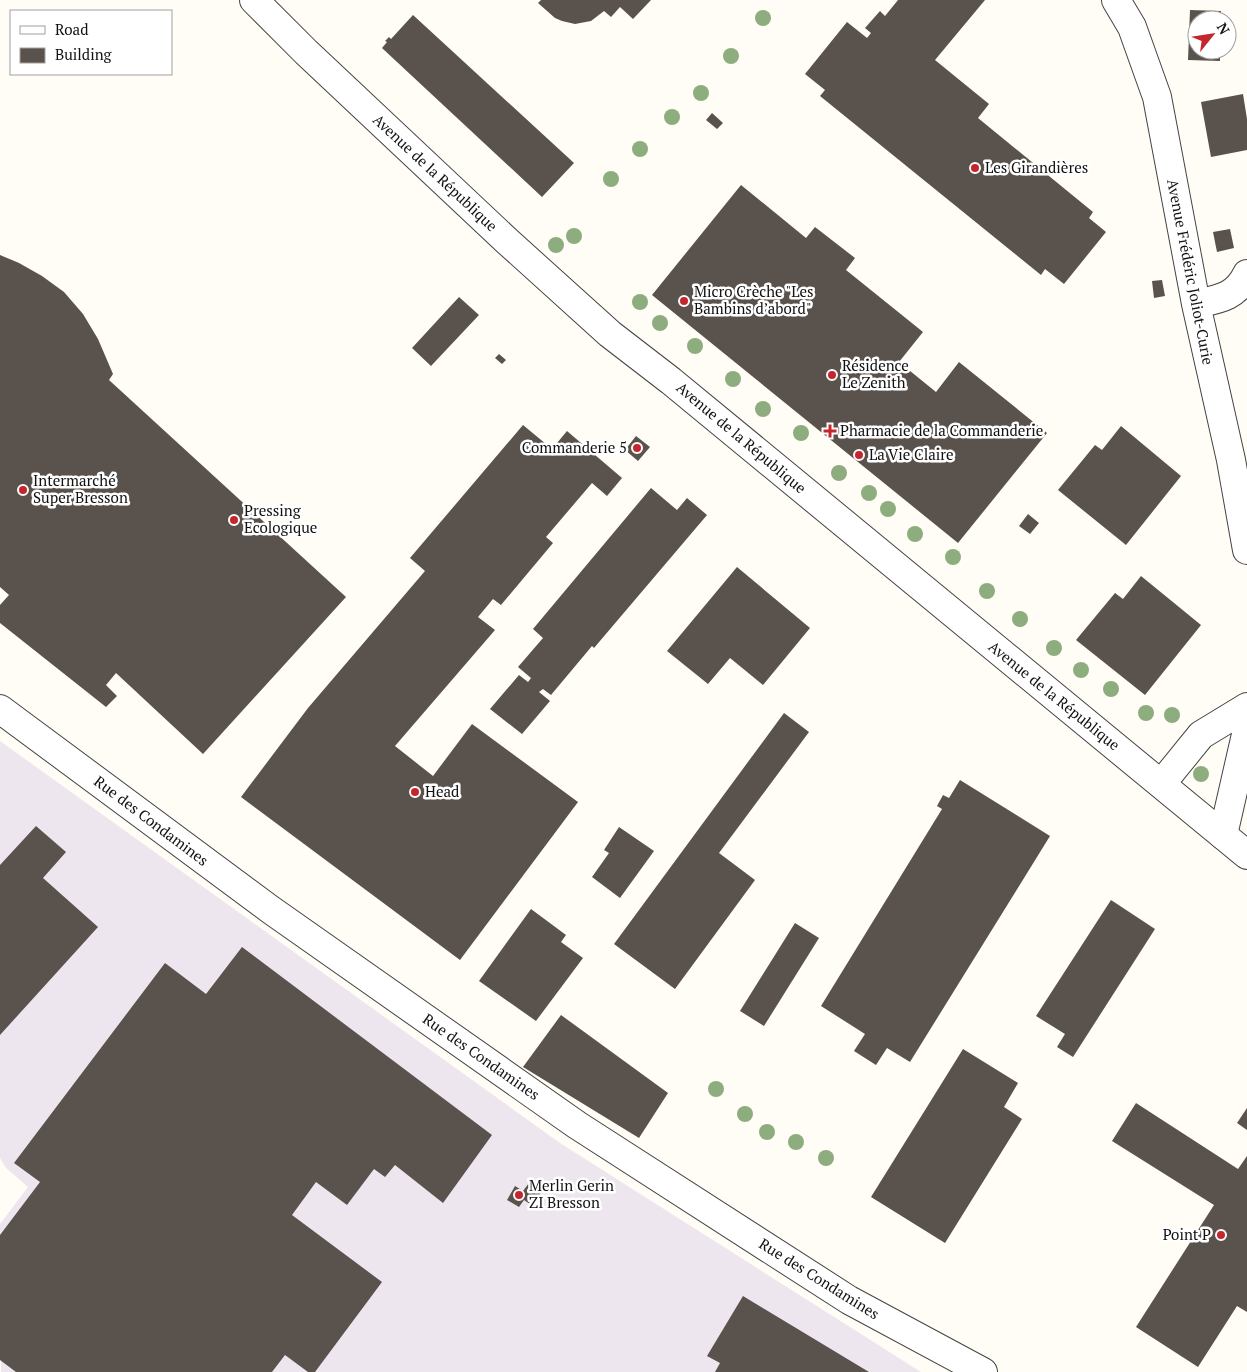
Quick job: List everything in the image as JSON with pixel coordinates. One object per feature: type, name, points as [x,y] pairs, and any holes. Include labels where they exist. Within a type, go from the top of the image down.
[{"type":"street","name":"Avenue de la République","points":[[254,0],[306,52],[507,242],[610,334],[678,386],[1247,855]]},
{"type":"street","name":"Avenue Frédéric Joliot-Curie","points":[[1116,0],[1132,27],[1157,96],[1196,304],[1239,458],[1247,550]]},
{"type":"street","points":[[1196,304],[1218,300],[1232,293],[1247,274]]},
{"type":"street","points":[[1162,783],[1201,735],[1247,707]]},
{"type":"street","name":"Rue des Condamines","points":[[0,709],[271,910],[577,1124],[848,1300],[983,1372]]},
{"type":"street","points":[[1223,835],[1247,730]]},
{"type":"shaded area","points":[[0,741],[560,1143],[921,1372],[1,1372],[0,1224],[28,1187],[6,1168],[0,1158]]},
{"type":"building","points":[[541,0],[651,0],[633,19],[620,7],[611,17],[604,11],[591,21],[575,24],[555,18],[538,3]]},
{"type":"building","name":"Les Girandières","points":[[898,0],[985,0],[935,60],[989,104],[978,118],[1093,212],[1089,218],[1106,232],[1064,284],[1045,269],[1041,275],[820,96],[825,90],[805,74],[847,22],[867,38],[871,33],[865,28],[880,11],[885,16]]},
{"type":"building","points":[[413,15],[574,163],[542,197],[382,48],[387,42],[385,41],[389,37],[391,39]]},
{"type":"building","points":[[1188,60],[1220,60],[1220,61]]},
{"type":"building","points":[[1243,94],[1247,119],[1247,150],[1211,157],[1201,102]]},
{"type":"building","points":[[712,113],[723,123],[717,129],[706,120]]},
{"type":"building","name":"Résidence Le Zenith","points":[[741,185],[806,238],[815,227],[855,258],[846,270],[923,332],[899,362],[936,392],[959,362],[1047,433],[958,543],[652,295]]},
{"type":"building","points":[[1230,229],[1234,248],[1217,252],[1213,232]]},
{"type":"building","points":[[0,255],[42,276],[64,292],[83,314],[98,339],[113,374],[109,380],[346,597],[203,754],[116,673],[106,685],[117,696],[106,707],[0,623],[0,605],[9,595],[0,587]]},
{"type":"building","points":[[1162,280],[1165,296],[1154,298],[1152,281]]},
{"type":"building","points":[[459,297],[479,315],[431,366],[412,348]]},
{"type":"building","points":[[499,354],[506,360],[502,364],[495,358]]},
{"type":"building","name":"Head","points":[[523,425],[552,449],[567,431],[622,478],[607,496],[592,483],[546,537],[553,543],[501,605],[493,599],[478,617],[495,630],[395,746],[433,776],[472,724],[578,802],[460,960],[241,797],[308,708],[425,571],[410,558]]},
{"type":"building","points":[[1121,426],[1181,476],[1126,545],[1058,490],[1095,445],[1102,450]]},
{"type":"building","name":"Commanderie 5","points":[[636,436],[650,447],[638,461],[625,450]]},
{"type":"building","points":[[651,488],[677,510],[687,498],[707,515],[594,648],[592,646],[551,695],[543,689],[539,692],[550,701],[522,734],[490,709],[519,675],[528,682],[531,678],[518,667],[543,638],[533,629]]},
{"type":"building","points":[[1028,514],[1039,523],[1030,534],[1019,526]]},
{"type":"building","points":[[737,567],[810,628],[763,685],[730,658],[708,684],[667,651]]},
{"type":"building","points":[[1141,576],[1201,625],[1145,695],[1076,640],[1115,593],[1123,599]]},
{"type":"building","points":[[784,713],[809,732],[719,853],[755,880],[675,989],[614,944]]},
{"type":"building","points":[[960,780],[1050,836],[910,1062],[887,1048],[876,1065],[854,1051],[865,1034],[821,1006],[942,809],[937,806],[943,795],[949,798]]},
{"type":"building","points":[[36,826],[66,852],[43,878],[98,927],[0,1035],[0,865]]},
{"type":"building","points":[[619,827],[654,851],[620,898],[592,877],[609,853],[604,850]]},
{"type":"building","points":[[1111,900],[1155,929],[1073,1057],[1057,1047],[1065,1034],[1036,1016]]},
{"type":"building","points":[[531,909],[566,935],[561,942],[583,958],[536,1021],[479,981]]},
{"type":"building","points":[[795,923],[819,938],[764,1026],[740,1011]]},
{"type":"building","points":[[242,947],[492,1135],[443,1203],[395,1165],[385,1177],[374,1169],[347,1205],[316,1182],[292,1215],[382,1282],[315,1372],[308,1372],[285,1355],[272,1372],[16,1372],[0,1360],[0,1235],[40,1182],[14,1163],[165,963],[206,994]]},
{"type":"building","points":[[561,1015],[668,1093],[639,1138],[523,1067]]},
{"type":"building","points":[[963,1049],[1018,1083],[1004,1107],[1022,1119],[945,1243],[871,1197]]},
{"type":"building","points":[[1136,1103],[1238,1169],[1247,1156],[1247,1312],[1237,1306],[1198,1367],[1136,1327],[1214,1205],[1112,1141]]},
{"type":"building","points":[[1247,1108],[1247,1130],[1237,1123]]},
{"type":"building","name":"Merlin Gerin ZI Bresson","points":[[529,1183],[542,1191],[533,1206],[524,1200],[519,1207],[507,1200],[515,1186],[523,1191]]},
{"type":"building","points":[[743,1296],[869,1372],[715,1372],[720,1363],[707,1356]]},
{"type":"place","name":"Les Girandières","points":[[975,168]]},
{"type":"place","name":"Micro Crèche \"Les Bambins d’abord\"","points":[[684,301]]},
{"type":"place","name":"Résidence Le Zenith","points":[[832,375]]},
{"type":"place","name":"Pharmacie de la Commanderie","points":[[830,431]]},
{"type":"place","name":"Commanderie 5","points":[[637,448]]},
{"type":"place","name":"La Vie Claire","points":[[859,455]]},
{"type":"place","name":"Intermarché Super Bresson","points":[[23,490]]},
{"type":"place","name":"Pressing Ecologique","points":[[234,520]]},
{"type":"place","name":"Head","points":[[415,792]]},
{"type":"place","name":"Merlin Gerin ZI Bresson","points":[[519,1195]]},
{"type":"place","name":"Point P","points":[[1221,1235]]}]
